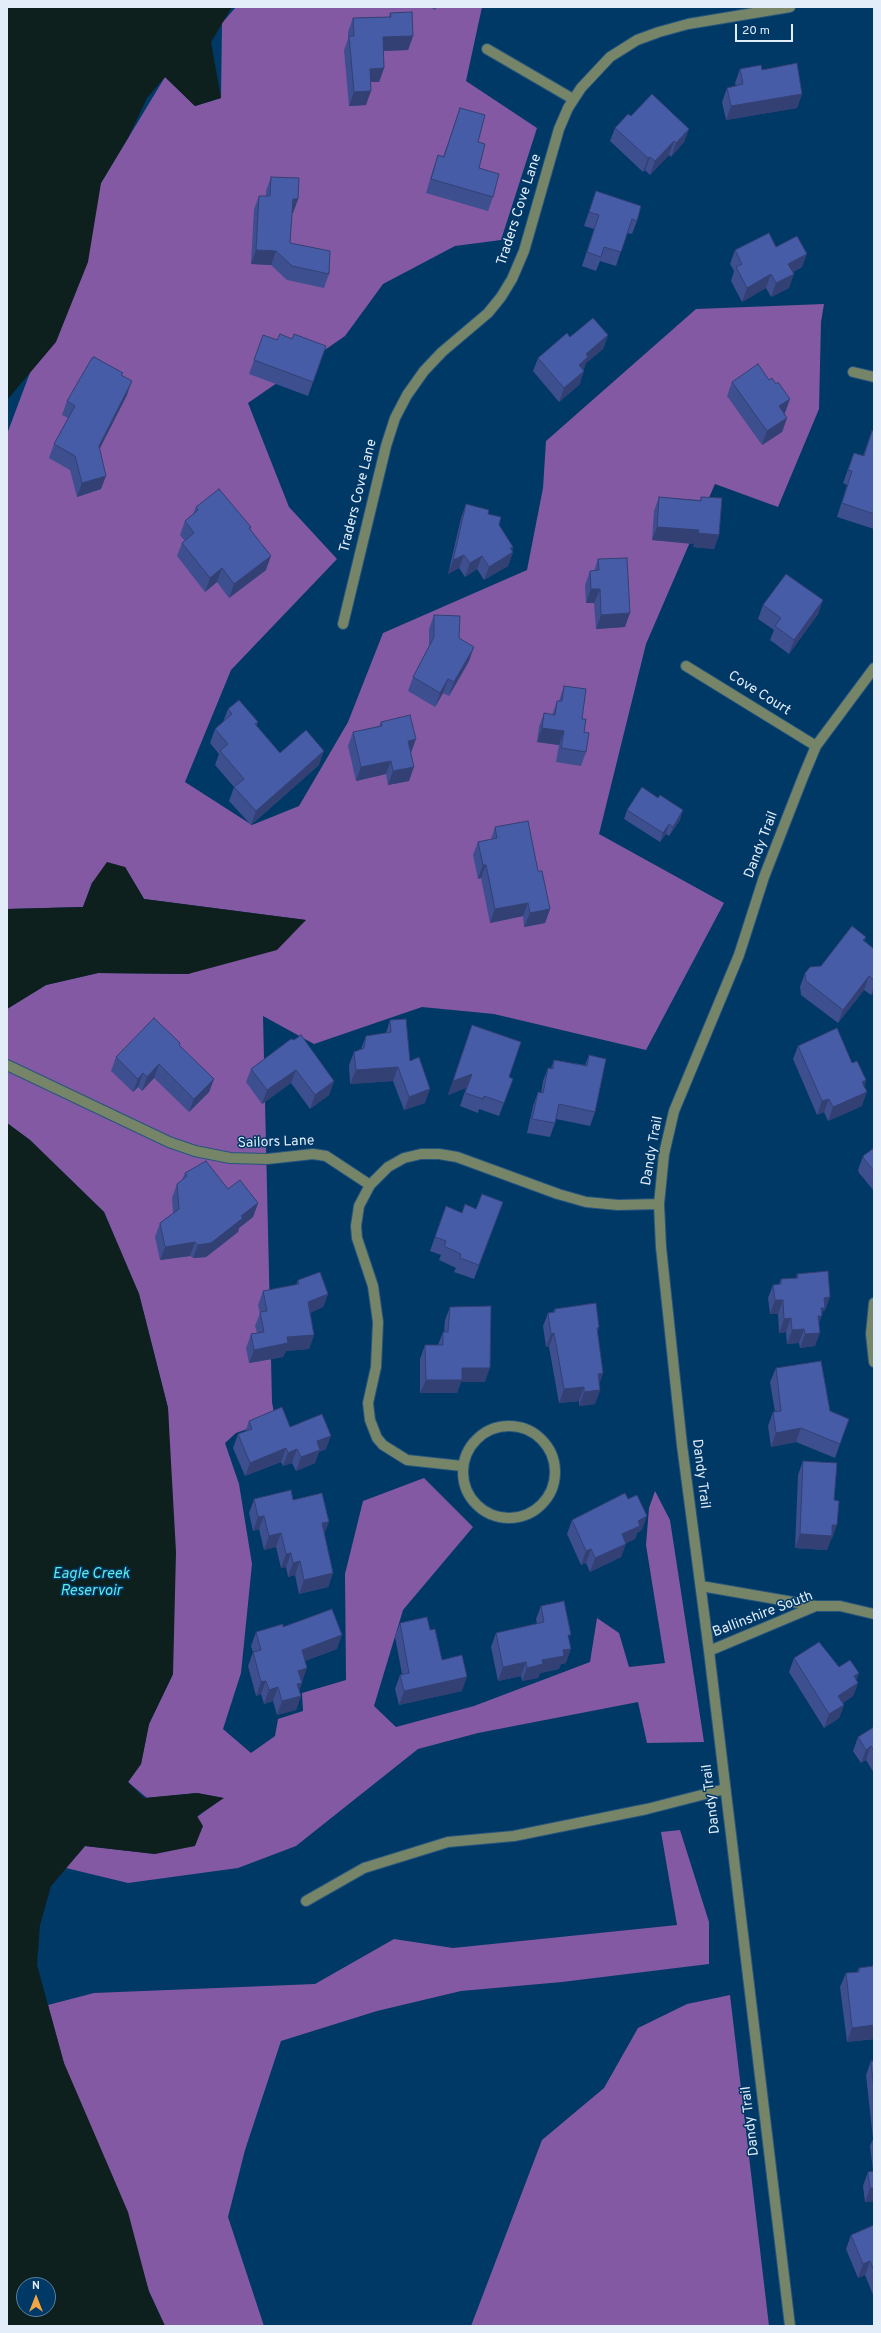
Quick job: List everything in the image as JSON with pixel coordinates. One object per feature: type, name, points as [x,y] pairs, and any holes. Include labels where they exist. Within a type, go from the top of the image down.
[{"type":"street","name":"Traders Cove Lane","points":[[343,624],[386,446],[395,418],[407,395],[424,371],[442,352],[488,313],[501,297],[512,279],[524,251],[559,130],[573,99],[598,67],[637,40],[688,24],[790,7]]},
{"type":"street","points":[[487,49],[573,99]]},
{"type":"street","points":[[853,372],[874,377]]},
{"type":"street","name":"Cove Court","points":[[686,666],[816,746]]},
{"type":"street","name":"Dandy Trail","points":[[790,2326],[681,1429],[661,1247],[658,1204],[664,1154],[674,1111],[686,1078],[740,955],[764,877],[816,746],[874,668]]},
{"type":"street","name":"Sailors Lane","points":[[7,1065],[156,1136],[195,1151],[230,1158],[267,1159],[313,1154],[326,1156],[370,1185]]},
{"type":"street","points":[[462,1466],[407,1460],[383,1445],[377,1438],[370,1420],[368,1403],[376,1367],[378,1322],[373,1286],[357,1238],[356,1226],[359,1206],[370,1185],[388,1167],[404,1158],[421,1154],[439,1154],[457,1157],[558,1194],[586,1202],[618,1205],[658,1204]]},
{"type":"street","points":[[874,1303],[870,1334],[874,1362]]},
{"type":"street","points":[[513,1426],[533,1432],[544,1442],[551,1454],[555,1475],[549,1495],[539,1506],[528,1514],[507,1518],[486,1512],[475,1503],[463,1483],[462,1466],[466,1452],[479,1436],[492,1428],[513,1426]]},
{"type":"street","points":[[701,1586],[816,1606]]},
{"type":"street","name":"Ballinshire South","points":[[709,1651],[816,1606],[840,1606],[874,1614]]},
{"type":"street","points":[[306,1901],[364,1868],[448,1842],[514,1836],[647,1809],[725,1789]]},
{"type":"shaded area","points":[[236,7],[482,7],[466,81],[537,128],[501,240],[455,246],[383,284],[345,336],[248,403],[289,507],[337,559],[231,670],[185,782],[252,825],[299,806],[348,722],[383,633],[527,570],[543,488],[546,441],[696,309],[824,304],[821,322],[819,409],[778,507],[715,484],[646,644],[599,834],[724,903],[646,1050],[494,1014],[422,1007],[314,1044],[263,1016],[272,1402],[275,1419],[236,1433],[225,1443],[239,1484],[252,1564],[241,1673],[223,1729],[251,1753],[275,1736],[278,1719],[303,1711],[302,1693],[346,1680],[345,1574],[363,1501],[424,1478],[473,1527],[403,1610],[374,1706],[396,1727],[474,1706],[590,1662],[597,1618],[619,1633],[629,1667],[665,1663],[646,1545],[649,1508],[655,1491],[670,1520],[704,1742],[647,1743],[638,1702],[478,1733],[418,1749],[296,1846],[238,1868],[128,1883],[66,1868],[85,1846],[155,1854],[197,1817],[223,1798],[197,1793],[147,1798],[128,1782],[141,1764],[149,1724],[173,1674],[168,1408],[139,1294],[104,1212],[30,1140],[7,1123],[7,1009],[46,985],[98,973],[188,974],[306,920],[144,899],[125,867],[92,883],[83,907],[7,909],[7,434],[101,183],[165,77],[195,106],[221,98],[222,23]]},
{"type":"shaded area","points":[[680,1830],[709,1922],[709,1964],[562,1982],[461,1991],[377,2011],[281,2041],[245,2150],[228,2217],[264,2326],[165,2326],[149,2291],[119,2192],[64,2064],[48,2005],[94,1993],[315,1984],[394,1939],[453,1948],[677,1925],[661,1832]]},
{"type":"shaded area","points":[[730,1995],[769,2326],[471,2326],[542,2140],[604,2088],[638,2028],[687,2004]]},
{"type":"water","points":[[7,7],[232,7],[211,42],[221,98],[195,106],[165,77],[147,98],[128,138],[101,183],[88,262],[56,342],[7,400]]},
{"type":"water","points":[[107,862],[125,867],[144,899],[306,920],[277,950],[188,974],[98,973],[46,985],[7,1009],[7,909],[83,907],[92,883]]},
{"type":"water","name":"Eagle Creek Reservoir","points":[[7,1123],[30,1140],[104,1212],[139,1294],[168,1408],[176,1552],[173,1674],[149,1724],[141,1764],[128,1782],[144,1798],[197,1793],[224,1798],[197,1816],[203,1826],[195,1846],[155,1854],[85,1846],[51,1886],[40,1925],[37,1965],[64,2063],[128,2212],[149,2292],[165,2326],[7,2326]]},
{"type":"building","points":[[412,12],[413,36],[383,37],[384,68],[370,69],[371,91],[354,92],[349,36],[354,36],[353,18],[391,17],[390,13]]},
{"type":"building","points":[[797,63],[802,94],[731,106],[727,88],[743,84],[740,69],[761,65],[762,70]]},
{"type":"building","points":[[652,94],[689,129],[676,143],[674,141],[655,161],[650,157],[648,158],[615,128],[628,114],[631,116]]},
{"type":"building","points":[[460,108],[485,115],[478,142],[485,144],[479,168],[499,174],[493,197],[431,179],[438,155],[444,157]]},
{"type":"building","points":[[271,177],[299,178],[298,199],[293,199],[290,243],[330,251],[329,274],[292,266],[276,251],[256,250],[259,196],[270,196]]},
{"type":"building","points":[[596,191],[641,206],[637,221],[632,219],[621,252],[604,247],[601,257],[587,252],[599,215],[589,212]]},
{"type":"building","points":[[769,233],[776,247],[797,236],[807,254],[788,264],[794,274],[776,283],[771,274],[747,288],[736,267],[742,264],[735,250]]},
{"type":"building","points":[[593,318],[608,335],[586,354],[588,357],[579,365],[584,371],[564,388],[538,358],[567,333],[570,337]]},
{"type":"building","points":[[280,334],[292,339],[294,334],[326,346],[313,382],[254,360],[263,335],[277,340]]},
{"type":"building","points":[[94,357],[123,373],[121,375],[132,381],[99,446],[106,476],[82,483],[75,456],[54,444],[75,406],[67,401]]},
{"type":"building","points":[[758,364],[769,380],[772,378],[776,384],[778,382],[790,399],[779,406],[787,418],[767,431],[732,382]]},
{"type":"building","points":[[872,431],[874,431],[874,514],[842,503],[852,471],[848,470],[854,453],[864,456]]},
{"type":"building","points":[[219,489],[251,527],[249,528],[271,556],[234,584],[222,568],[210,578],[182,543],[194,533],[185,521],[198,510],[196,507]]},
{"type":"building","points":[[659,497],[701,501],[701,497],[722,498],[719,535],[698,533],[699,530],[657,527]]},
{"type":"building","points":[[466,504],[489,510],[488,514],[501,517],[499,525],[513,547],[510,548],[513,552],[489,567],[482,556],[470,563],[464,555],[453,560]]},
{"type":"building","points":[[627,558],[630,613],[601,615],[600,589],[591,589],[590,571],[599,570],[598,559]]},
{"type":"building","points":[[786,574],[823,600],[794,640],[775,626],[781,618],[763,605]]},
{"type":"building","points":[[434,615],[460,616],[459,638],[474,647],[454,682],[448,679],[440,693],[413,677],[434,637]]},
{"type":"building","points":[[564,686],[586,689],[582,719],[586,719],[584,732],[589,733],[586,752],[561,748],[564,731],[542,728],[544,713],[555,715],[557,701],[562,701]]},
{"type":"building","points":[[239,700],[258,722],[255,724],[280,753],[306,730],[324,751],[256,811],[234,787],[244,779],[220,751],[228,744],[215,729],[232,714],[228,709]]},
{"type":"building","points":[[410,715],[416,739],[408,741],[414,767],[393,771],[391,761],[361,767],[353,732],[382,726],[381,722]]},
{"type":"building","points":[[642,787],[658,798],[660,795],[683,810],[673,827],[669,824],[663,833],[627,810]]},
{"type":"building","points":[[528,821],[538,871],[542,871],[550,909],[530,913],[528,903],[495,909],[486,865],[483,865],[478,842],[497,838],[495,827]]},
{"type":"building","points":[[852,926],[866,937],[863,940],[874,949],[874,980],[869,976],[843,1010],[806,981],[805,973],[810,967],[821,966]]},
{"type":"building","points":[[154,1018],[214,1079],[194,1099],[159,1064],[147,1077],[143,1073],[138,1079],[116,1057]]},
{"type":"building","points":[[406,1019],[410,1061],[419,1057],[430,1089],[409,1097],[398,1067],[356,1070],[354,1052],[364,1048],[366,1036],[391,1032],[390,1020]]},
{"type":"building","points":[[472,1025],[521,1042],[509,1077],[513,1079],[504,1103],[484,1096],[483,1099],[465,1093],[472,1074],[453,1081]]},
{"type":"building","points":[[837,1028],[852,1063],[857,1061],[866,1080],[862,1082],[867,1092],[833,1107],[829,1099],[822,1101],[798,1046]]},
{"type":"building","points":[[301,1035],[334,1081],[315,1095],[296,1070],[267,1090],[251,1069],[291,1039],[294,1040]]},
{"type":"building","points":[[589,1055],[606,1059],[595,1112],[559,1104],[555,1123],[532,1119],[538,1092],[543,1093],[548,1068],[553,1069],[554,1060],[587,1066]]},
{"type":"building","points":[[874,1148],[874,1171],[863,1156]]},
{"type":"building","points":[[206,1161],[228,1189],[240,1180],[258,1203],[241,1216],[243,1218],[211,1243],[198,1245],[195,1242],[165,1247],[160,1223],[179,1209],[177,1184],[187,1176],[185,1173]]},
{"type":"building","points":[[482,1194],[503,1202],[479,1265],[460,1258],[461,1254],[444,1246],[446,1241],[435,1237],[446,1206],[462,1213],[465,1204],[476,1209]]},
{"type":"building","points":[[828,1271],[830,1297],[824,1298],[825,1308],[821,1308],[822,1316],[818,1316],[820,1333],[805,1334],[804,1329],[792,1330],[791,1318],[784,1319],[783,1300],[775,1300],[773,1285],[781,1284],[781,1279],[798,1278],[797,1274]]},
{"type":"building","points":[[320,1272],[328,1294],[308,1302],[314,1335],[287,1337],[288,1343],[254,1350],[251,1334],[264,1332],[260,1312],[267,1311],[263,1291],[299,1284],[298,1280]]},
{"type":"building","points":[[596,1303],[599,1327],[597,1328],[603,1373],[598,1374],[600,1390],[584,1392],[584,1387],[564,1389],[554,1333],[551,1334],[548,1313],[555,1312],[555,1309]]},
{"type":"building","points":[[491,1306],[490,1368],[462,1368],[462,1380],[426,1380],[425,1345],[443,1345],[443,1332],[448,1332],[450,1307]]},
{"type":"building","points":[[821,1361],[830,1411],[849,1419],[840,1444],[801,1428],[776,1433],[773,1412],[781,1411],[776,1368]]},
{"type":"building","points":[[282,1407],[290,1427],[322,1414],[331,1436],[317,1441],[320,1450],[301,1457],[297,1449],[288,1453],[286,1448],[250,1463],[238,1434],[252,1429],[249,1421]]},
{"type":"building","points":[[803,1461],[837,1463],[834,1500],[839,1501],[837,1525],[832,1525],[832,1536],[800,1534]]},
{"type":"building","points":[[291,1490],[293,1500],[322,1493],[329,1522],[322,1523],[333,1573],[304,1580],[300,1561],[293,1563],[291,1553],[286,1554],[281,1533],[269,1536],[264,1516],[258,1517],[254,1499]]},
{"type":"building","points":[[625,1493],[628,1499],[637,1495],[647,1516],[638,1521],[640,1526],[622,1534],[626,1544],[595,1558],[591,1549],[586,1551],[572,1520]]},
{"type":"building","points":[[564,1601],[571,1635],[568,1635],[571,1649],[563,1650],[564,1656],[542,1660],[543,1664],[527,1668],[526,1662],[503,1667],[496,1633],[544,1622],[541,1606]]},
{"type":"building","points":[[332,1609],[342,1635],[302,1650],[307,1668],[298,1671],[302,1683],[297,1684],[301,1696],[282,1701],[278,1687],[269,1690],[266,1681],[261,1682],[253,1652],[261,1650],[256,1632],[283,1624],[283,1627]]},
{"type":"building","points":[[427,1617],[430,1630],[435,1629],[442,1660],[462,1655],[467,1677],[404,1691],[400,1675],[409,1673],[400,1623]]},
{"type":"building","points":[[819,1642],[839,1667],[850,1660],[859,1673],[854,1676],[858,1683],[838,1696],[844,1705],[829,1714],[794,1658]]},
{"type":"building","points":[[874,1727],[874,1751],[871,1746],[866,1750],[858,1737]]},
{"type":"building","points":[[874,1966],[874,2025],[852,2028],[846,1973],[859,1972],[859,1968]]},
{"type":"building","points":[[871,2061],[874,2061],[874,2092]]},
{"type":"building","points":[[874,2171],[874,2188],[870,2188],[868,2172]]},
{"type":"building","points":[[874,2225],[874,2271],[870,2261],[863,2264],[851,2235]]}]
